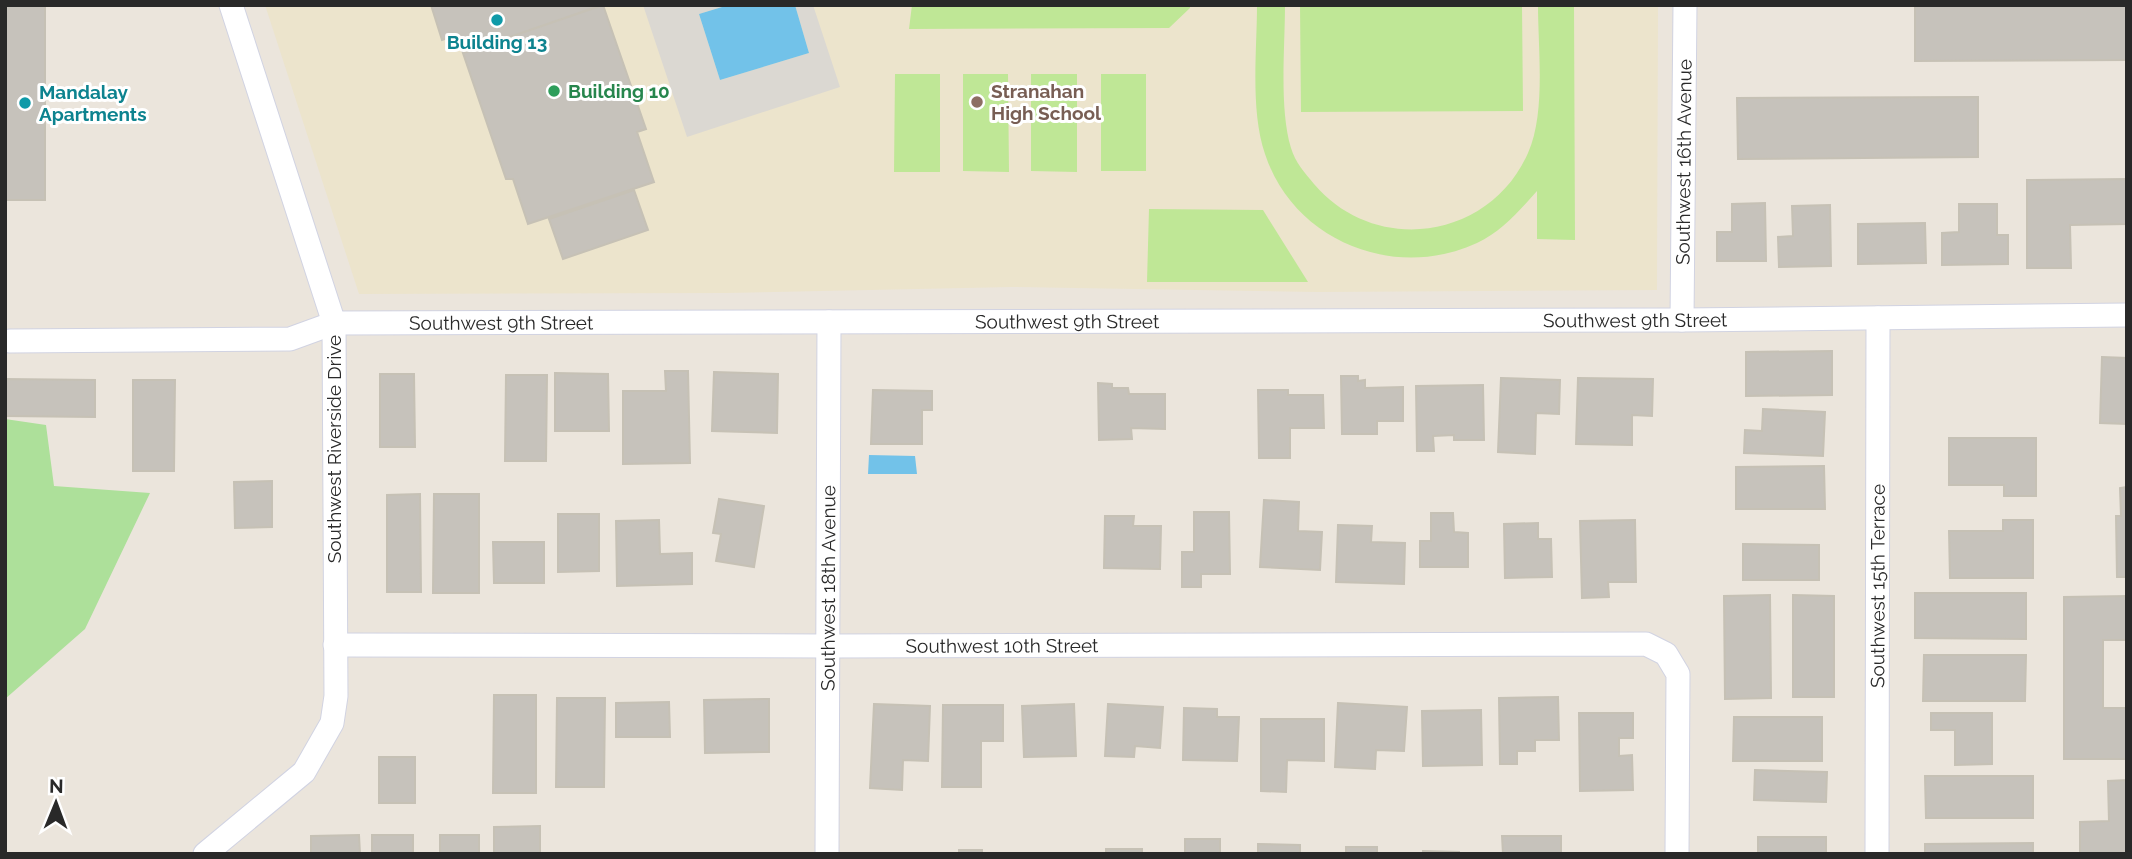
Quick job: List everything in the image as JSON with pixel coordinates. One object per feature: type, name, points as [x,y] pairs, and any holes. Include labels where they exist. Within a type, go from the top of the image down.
[{"type":"street","name":"Southwest Riverside Drive","points":[[210,852],[304,772],[331,723],[336,696],[334,323],[231,5]]},
{"type":"street","name":"Southwest 16th Avenue","points":[[1682,320],[1685,5]]},
{"type":"street","name":"Southwest 9th Street","points":[[9,341],[290,339],[334,323],[1682,320],[2127,315]]},
{"type":"street","name":"Southwest 15th Terrace","points":[[1877,854],[1878,318]]},
{"type":"street","name":"Southwest 18th Avenue","points":[[827,854],[829,322]]},
{"type":"street","name":"Southwest 10th Street","points":[[335,645],[1647,643],[1666,654],[1678,674],[1677,854]]},
{"type":"shaded area","name":"Stranahan High School","points":[[265,5],[1658,5],[1657,290],[1318,292],[1012,287],[726,293],[359,294]]},
{"type":"shaded area","points":[[643,5],[722,5],[699,14],[720,80],[809,53],[795,5],[813,5],[840,87],[687,137]]},
{"type":"green space","points":[[912,5],[1190,5],[1190,8],[1169,28],[909,29]]},
{"type":"green space","points":[[1257,5],[1285,5],[1285,115],[1291,148],[1298,163],[1314,184],[1339,207],[1368,222],[1398,229],[1430,228],[1460,220],[1487,205],[1510,182],[1528,153],[1537,119],[1540,80],[1538,5],[1574,5],[1575,240],[1537,239],[1537,191],[1494,233],[1477,243],[1446,254],[1413,258],[1382,255],[1351,246],[1323,231],[1299,210],[1279,185],[1260,137],[1256,100]]},
{"type":"green space","points":[[1300,5],[1522,5],[1523,111],[1301,112]]},
{"type":"green space","points":[[895,74],[940,74],[940,172],[894,172]]},
{"type":"green space","points":[[963,74],[1008,74],[1009,172],[963,171]]},
{"type":"green space","points":[[1031,74],[1077,74],[1077,172],[1031,171]]},
{"type":"green space","points":[[1101,74],[1146,74],[1146,171],[1101,171]]},
{"type":"green space","points":[[1149,209],[1263,210],[1308,282],[1147,282]]},
{"type":"green space","points":[[5,419],[46,425],[54,486],[150,493],[85,629],[5,699]]},
{"type":"water","points":[[722,5],[795,5],[809,53],[720,80],[699,14]]},
{"type":"water","points":[[869,455],[915,456],[917,474],[868,474]]},
{"type":"building","name":"Mandalay Apartments","points":[[5,5],[45,5],[45,200],[5,200]]},
{"type":"building","name":"Building 13","points":[[431,5],[602,5],[463,53],[456,35],[442,40]]},
{"type":"building","name":"Building 10","points":[[603,5],[646,129],[637,132],[654,182],[528,224],[513,179],[506,179],[463,53]]},
{"type":"building","points":[[1915,5],[2127,5],[2127,60],[1915,61]]},
{"type":"building","points":[[1978,97],[1978,157],[1738,159],[1737,98]]},
{"type":"building","points":[[2127,179],[2127,224],[2070,225],[2071,268],[2027,268],[2027,180]]},
{"type":"building","points":[[634,190],[648,230],[563,259],[549,219]]},
{"type":"building","points":[[1765,203],[1766,261],[1717,261],[1717,232],[1732,232],[1732,204]]},
{"type":"building","points":[[1959,204],[1997,204],[1997,235],[2008,235],[2008,264],[1942,265],[1942,233],[1959,232]]},
{"type":"building","points":[[1830,205],[1831,266],[1779,267],[1778,237],[1793,236],[1792,206]]},
{"type":"building","points":[[1925,223],[1926,263],[1858,264],[1858,224]]},
{"type":"building","points":[[1832,351],[1832,395],[1746,396],[1746,352]]},
{"type":"building","points":[[2102,357],[2127,358],[2127,424],[2100,423]]},
{"type":"building","points":[[665,371],[688,371],[690,463],[623,464],[623,391],[666,391]]},
{"type":"building","points":[[714,372],[778,374],[777,433],[712,431]]},
{"type":"building","points":[[555,373],[608,374],[609,431],[555,431]]},
{"type":"building","points":[[380,374],[414,374],[415,447],[380,447]]},
{"type":"building","points":[[506,375],[547,375],[546,461],[505,461]]},
{"type":"building","points":[[1341,376],[1358,376],[1358,381],[1365,380],[1365,388],[1403,387],[1403,421],[1377,421],[1377,434],[1342,434]]},
{"type":"building","points":[[1501,378],[1560,380],[1559,414],[1536,413],[1535,454],[1498,452]]},
{"type":"building","points":[[1578,378],[1653,379],[1652,416],[1632,415],[1632,445],[1576,444]]},
{"type":"building","points":[[5,379],[95,380],[95,417],[5,416]]},
{"type":"building","points":[[133,380],[175,380],[174,471],[133,471]]},
{"type":"building","points":[[1098,383],[1112,384],[1112,388],[1128,388],[1129,394],[1165,394],[1165,429],[1131,428],[1132,439],[1099,440]]},
{"type":"building","points":[[1483,385],[1484,440],[1454,440],[1454,435],[1433,436],[1434,451],[1417,451],[1416,386]]},
{"type":"building","points":[[873,390],[932,391],[932,410],[922,410],[922,444],[871,444]]},
{"type":"building","points":[[1258,390],[1288,390],[1288,395],[1323,395],[1324,428],[1290,428],[1290,458],[1259,458]]},
{"type":"building","points":[[1763,409],[1825,412],[1823,456],[1744,453],[1745,430],[1762,431]]},
{"type":"building","points":[[1949,438],[2036,438],[2036,496],[2004,496],[2004,485],[1949,485]]},
{"type":"building","points":[[1824,466],[1825,509],[1736,509],[1736,467]]},
{"type":"building","points":[[272,481],[272,527],[235,528],[234,482]]},
{"type":"building","points":[[2127,487],[2127,577],[2117,577],[2116,516],[2121,516],[2120,488]]},
{"type":"building","points":[[420,494],[421,592],[387,592],[387,495]]},
{"type":"building","points":[[434,494],[479,494],[479,593],[433,593]]},
{"type":"building","points":[[719,499],[764,506],[754,567],[716,561],[721,534],[713,533]]},
{"type":"building","points":[[1264,500],[1299,502],[1298,531],[1322,532],[1320,570],[1260,567]]},
{"type":"building","points":[[1194,512],[1229,512],[1230,574],[1201,574],[1201,587],[1182,587],[1182,552],[1194,552]]},
{"type":"building","points":[[1431,513],[1453,513],[1454,532],[1468,533],[1468,567],[1420,567],[1420,541],[1431,541]]},
{"type":"building","points":[[558,514],[599,514],[599,571],[558,572]]},
{"type":"building","points":[[1105,516],[1134,516],[1133,526],[1161,526],[1160,569],[1104,568]]},
{"type":"building","points":[[659,520],[660,554],[692,553],[692,584],[617,586],[616,521]]},
{"type":"building","points":[[1635,520],[1636,582],[1608,582],[1609,597],[1582,598],[1580,521]]},
{"type":"building","points":[[2003,520],[2033,520],[2033,578],[1950,578],[1949,531],[2003,531]]},
{"type":"building","points":[[1538,523],[1538,539],[1551,539],[1552,577],[1505,578],[1504,524]]},
{"type":"building","points":[[1338,525],[1372,526],[1371,542],[1405,543],[1404,584],[1336,582]]},
{"type":"building","points":[[493,542],[544,542],[544,583],[494,583]]},
{"type":"building","points":[[1743,544],[1819,545],[1819,580],[1743,580]]},
{"type":"building","points":[[1915,593],[2026,593],[2026,639],[1915,638]]},
{"type":"building","points":[[1770,595],[1771,698],[1725,699],[1724,596]]},
{"type":"building","points":[[1793,595],[1834,596],[1834,697],[1793,697]]},
{"type":"building","points":[[2127,596],[2127,640],[2103,640],[2103,708],[2127,708],[2127,759],[2064,759],[2064,597]]},
{"type":"building","points":[[1924,655],[2026,655],[2025,701],[1923,701]]},
{"type":"building","points":[[494,695],[536,695],[536,793],[493,793]]},
{"type":"building","points":[[1558,697],[1559,740],[1535,740],[1535,751],[1517,751],[1517,764],[1500,764],[1499,698]]},
{"type":"building","points":[[557,698],[605,698],[604,787],[556,787]]},
{"type":"building","points":[[769,699],[769,752],[705,753],[704,700]]},
{"type":"building","points":[[669,702],[670,737],[616,737],[616,703]]},
{"type":"building","points":[[1338,703],[1407,707],[1404,751],[1376,750],[1375,769],[1335,767]]},
{"type":"building","points":[[874,704],[930,706],[928,761],[903,760],[902,790],[870,788]]},
{"type":"building","points":[[1074,704],[1076,756],[1024,757],[1022,706]]},
{"type":"building","points":[[1108,704],[1163,707],[1160,748],[1135,746],[1134,757],[1105,756]]},
{"type":"building","points":[[943,705],[1003,705],[1003,741],[981,741],[981,787],[942,787]]},
{"type":"building","points":[[1184,708],[1217,709],[1217,717],[1239,717],[1237,761],[1183,760]]},
{"type":"building","points":[[1481,710],[1482,765],[1423,766],[1422,711]]},
{"type":"building","points":[[1579,713],[1633,713],[1633,738],[1619,738],[1619,756],[1632,755],[1633,790],[1580,791]]},
{"type":"building","points":[[1931,713],[1992,713],[1992,764],[1955,765],[1955,730],[1931,730]]},
{"type":"building","points":[[1734,717],[1822,717],[1822,761],[1733,761]]},
{"type":"building","points":[[1261,719],[1324,719],[1324,761],[1287,760],[1286,792],[1261,791]]},
{"type":"building","points":[[379,757],[415,757],[415,803],[379,803]]},
{"type":"building","points":[[1755,770],[1827,772],[1826,802],[1754,800]]},
{"type":"building","points":[[1925,776],[2033,776],[2033,818],[1926,818]]},
{"type":"building","points":[[2127,780],[2127,854],[2080,854],[2080,822],[2109,821],[2108,781]]},
{"type":"building","points":[[540,826],[540,854],[494,854],[494,827]]},
{"type":"building","points":[[359,835],[360,854],[311,854],[311,836]]},
{"type":"building","points":[[372,835],[413,835],[413,854],[372,854]]},
{"type":"building","points":[[440,835],[479,835],[479,854],[440,854]]},
{"type":"building","points":[[1502,836],[1561,836],[1561,854],[1503,854]]},
{"type":"building","points":[[1758,837],[1826,837],[1826,854],[1758,854]]},
{"type":"building","points":[[1185,839],[1220,839],[1220,854],[1185,854]]},
{"type":"building","points":[[2033,843],[2033,854],[1925,854],[1925,844]]},
{"type":"building","points":[[1258,844],[1300,845],[1300,854],[1258,854]]},
{"type":"building","points":[[1346,847],[1377,847],[1377,853],[1395,854],[1346,854]]},
{"type":"building","points":[[1106,849],[1142,849],[1142,854],[1106,854]]},
{"type":"building","points":[[959,850],[982,850],[982,854],[959,854]]},
{"type":"building","points":[[1423,851],[1459,852],[1459,854],[1423,854]]},
{"type":"place","name":"Building 13","points":[[497,20]]},
{"type":"place","name":"Building 10","points":[[554,91]]},
{"type":"place","name":"Stranahan High School","points":[[977,102]]},
{"type":"place","name":"Mandalay Apartments","points":[[25,103]]}]
